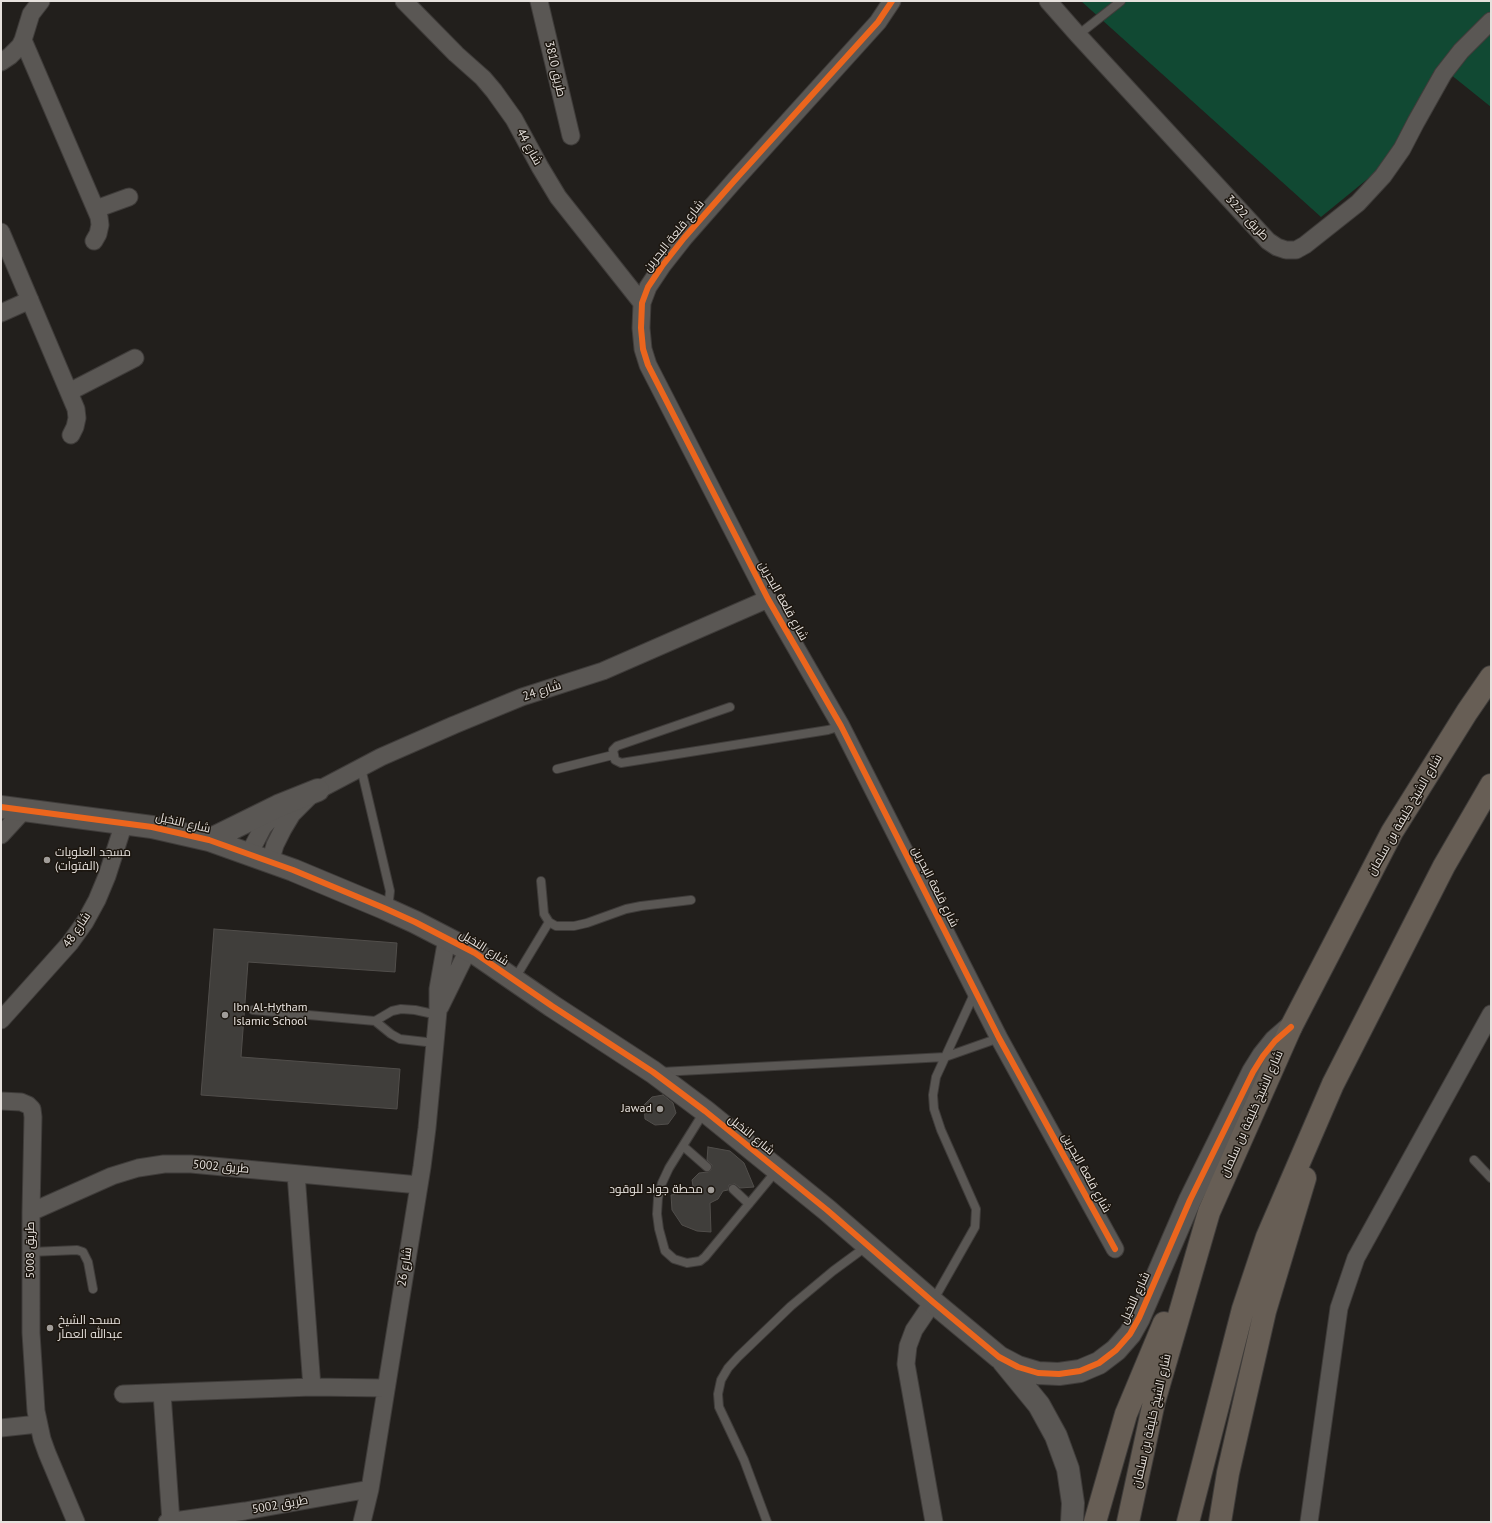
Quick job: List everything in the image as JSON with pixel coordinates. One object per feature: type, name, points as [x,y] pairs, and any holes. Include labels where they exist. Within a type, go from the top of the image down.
[{"type":"highway","name":"شارع الشيخ خليفة بن سلمان","points":[[1128,1522],[1154,1402],[1205,1222],[1290,1027],[1392,832],[1467,712],[1491,677]]},
{"type":"highway","points":[[1188,1522],[1242,1316],[1267,1237],[1333,1084],[1444,866],[1491,785]]},
{"type":"highway","points":[[1220,1522],[1228,1473],[1265,1311],[1333,1084]]},
{"type":"highway","points":[[1096,1522],[1126,1414],[1205,1222]]},
{"type":"street","points":[[1,62],[15,51],[23,40],[32,14],[41,1]]},
{"type":"street","name":"شارع 44","points":[[404,1],[456,54],[483,78],[497,95],[514,119],[540,167],[558,196],[642,304]]},
{"type":"street","name":"طريق 3810","points":[[539,1],[571,136]]},
{"type":"street","name":"شارع قلعة البحرين","points":[[892,1],[878,22],[684,238],[648,287],[642,304],[641,328],[643,350],[648,365],[768,599],[842,726],[999,1038],[1116,1248]]},
{"type":"street","name":"طريق 3222","points":[[1048,1],[1268,241],[1277,247],[1286,250],[1296,250],[1305,245],[1358,203],[1383,176],[1402,149],[1443,74],[1461,51],[1491,20]]},
{"type":"street","points":[[23,40],[99,217],[100,225],[98,234],[94,241]]},
{"type":"street","points":[[96,209],[129,197]]},
{"type":"street","points":[[1,232],[76,409],[77,418],[71,435]]},
{"type":"street","points":[[1,313],[30,300]]},
{"type":"street","points":[[69,392],[135,358]]},
{"type":"street","name":"شارع 24","points":[[249,854],[263,827],[281,810],[362,768],[454,725],[522,697],[603,672],[768,599]]},
{"type":"street","points":[[210,840],[278,806],[318,790]]},
{"type":"street","name":"شارع 24","points":[[270,862],[282,829],[296,810],[318,790]]},
{"type":"street","points":[[1,835],[7,809]]},
{"type":"street","name":"شارع النخيل","points":[[7,809],[152,827],[210,840],[293,870],[384,908],[447,938],[468,950],[653,1072],[777,1170],[868,1245],[999,1357],[1039,1405],[1056,1436],[1068,1469],[1073,1503],[1072,1522]]},
{"type":"street","name":"شارع 48","points":[[1,1020],[70,943],[85,922],[108,876],[124,823]]},
{"type":"street","name":"شارع 26","points":[[362,1522],[370,1489],[385,1388],[419,1185],[427,1128],[438,1013],[438,989],[447,938]]},
{"type":"street","name":"شارع 26","points":[[438,1013],[468,950]]},
{"type":"street","points":[[1309,1522],[1339,1308],[1356,1258],[1491,1014]]},
{"type":"street","name":"شارع النخيل","points":[[999,1357],[1018,1367],[1038,1373],[1059,1374],[1080,1371],[1099,1363],[1121,1345],[1130,1334],[1139,1318],[1190,1200],[1253,1072],[1262,1056],[1290,1027]]},
{"type":"street","name":"طريق 5008","points":[[1,1101],[21,1102],[28,1105],[32,1109],[34,1117],[31,1212],[32,1363],[38,1424],[47,1453],[76,1522]]},
{"type":"street","name":"طريق 5002","points":[[31,1212],[112,1176],[138,1168],[164,1164],[191,1164],[419,1185]]},
{"type":"street","points":[[296,1174],[312,1387]]},
{"type":"street","points":[[933,1302],[914,1330],[908,1346],[906,1364],[934,1522]]},
{"type":"street","points":[[122,1394],[312,1387],[385,1388]]},
{"type":"street","points":[[162,1393],[171,1522]]},
{"type":"street","points":[[1,1428],[38,1424]]},
{"type":"street","name":"طريق 5002","points":[[167,1522],[245,1517],[370,1489]]},
{"type":"lane","points":[[1078,35],[1121,1]]},
{"type":"lane","points":[[730,708],[617,746],[613,750],[615,760],[621,763],[828,730],[842,726]]},
{"type":"lane","points":[[557,769],[613,755]]},
{"type":"lane","points":[[362,768],[390,890],[389,900],[384,908]]},
{"type":"lane","points":[[541,881],[543,910],[549,922],[556,926],[574,926],[641,906],[691,900]]},
{"type":"lane","points":[[514,980],[549,922]]},
{"type":"lane","points":[[933,1302],[975,1227],[976,1209],[941,1130],[934,1109],[933,1095],[936,1077],[975,991]]},
{"type":"lane","points":[[376,1021],[392,1011],[401,1009],[438,1013]]},
{"type":"lane","points":[[253,1010],[376,1021],[391,1034],[400,1039],[435,1043]]},
{"type":"lane","points":[[653,1072],[945,1057],[999,1038]]},
{"type":"lane","points":[[704,1111],[666,1176],[658,1198],[657,1214],[659,1229],[663,1245],[669,1256],[674,1260],[687,1263],[700,1261],[705,1257],[777,1170]]},
{"type":"lane","points":[[683,1146],[707,1167]]},
{"type":"lane","points":[[1474,1160],[1491,1178]]},
{"type":"lane","points":[[733,1189],[749,1204]]},
{"type":"lane","points":[[766,1522],[744,1460],[719,1407],[718,1394],[721,1380],[728,1368],[738,1357],[791,1306],[833,1271],[868,1245]]},
{"type":"lane","points":[[31,1252],[77,1250],[83,1252],[88,1262],[93,1289]]},
{"type":"green space","points":[[1081,1],[1491,1],[1491,107],[1440,66],[1381,168],[1321,217]]},
{"type":"building","name":"Ibn Al-Hytham Islamic School","points":[[214,929],[397,943],[395,972],[248,962],[241,1057],[400,1069],[397,1109],[201,1095]]},
{"type":"building","name":"Jawad","points":[[663,1095],[673,1103],[676,1113],[668,1124],[655,1125],[645,1119],[644,1105],[652,1097]]},
{"type":"building","name":"محطة جواد للوقود","points":[[708,1147],[730,1151],[744,1163],[754,1187],[740,1188],[735,1184],[729,1185],[728,1190],[723,1191],[718,1199],[710,1203],[711,1232],[697,1231],[682,1225],[672,1210],[671,1195],[694,1192],[692,1180],[699,1173],[708,1172],[711,1170],[712,1165],[707,1160]]},
{"type":"cycle path","points":[[892,1],[878,22],[735,180],[684,238],[662,266],[648,287],[642,303],[641,328],[643,349],[648,365],[768,599],[841,726],[999,1038],[1115,1249]]},
{"type":"cycle path","points":[[1,807],[152,827],[209,840],[293,870],[384,908],[475,953],[552,1006],[653,1072],[705,1111],[827,1210],[999,1357],[1018,1367],[1038,1373],[1059,1374],[1080,1371],[1099,1363],[1116,1350],[1130,1334],[1139,1318],[1190,1200],[1253,1072],[1275,1041],[1291,1027]]},
{"type":"place","name":"مسجد العلويات (الفتوات)","points":[[47,860]]},
{"type":"place","name":"Ibn Al-Hytham Islamic School","points":[[225,1015]]},
{"type":"place","name":"Jawad","points":[[660,1109]]},
{"type":"place","name":"محطة جواد للوقود","points":[[711,1190]]},
{"type":"place","name":"مسجد الشيخ عبدالله العمار","points":[[50,1328]]}]
